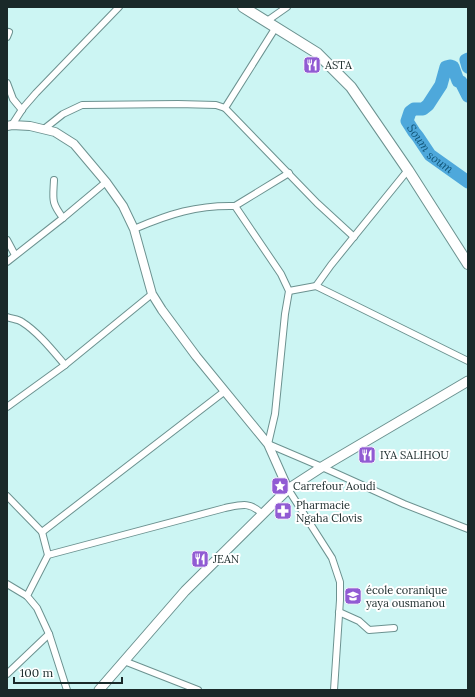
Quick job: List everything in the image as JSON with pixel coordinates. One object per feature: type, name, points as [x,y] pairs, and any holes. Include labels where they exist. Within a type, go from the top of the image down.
[{"type":"main road","points":[[243,7],[317,53],[351,87],[408,170],[468,264]]},
{"type":"main road","points":[[99,690],[185,591],[288,489],[322,467],[468,381]]},
{"type":"street","points":[[10,125],[36,93],[119,7]]},
{"type":"street","points":[[267,21],[286,7]]},
{"type":"street","points":[[225,108],[276,27]]},
{"type":"street","points":[[7,83],[13,99],[22,110]]},
{"type":"street","points":[[44,129],[63,114],[82,105],[186,104],[216,105],[225,108],[317,203],[354,237]]},
{"type":"street","points":[[10,125],[44,129],[55,132],[74,144],[106,182],[122,206],[134,229],[152,294],[196,356],[268,444],[288,489],[303,510],[332,558],[337,570],[340,582],[334,690]]},
{"type":"street","points":[[316,286],[408,170]]},
{"type":"street","points":[[134,229],[176,212],[218,205],[235,206],[289,173]]},
{"type":"street","points":[[54,180],[54,206],[63,218]]},
{"type":"street","points":[[7,262],[106,182]]},
{"type":"street","points":[[235,206],[281,274],[289,291],[285,314],[275,414],[268,444]]},
{"type":"street","points":[[7,240],[15,255]]},
{"type":"street","points":[[289,291],[316,286],[468,361]]},
{"type":"street","points":[[7,407],[65,365],[152,294]]},
{"type":"street","points":[[7,317],[21,321],[26,325],[65,365]]},
{"type":"street","points":[[42,532],[225,391]]},
{"type":"street","points":[[268,444],[404,504],[468,529]]},
{"type":"street","points":[[7,496],[42,532],[48,555],[27,596]]},
{"type":"street","points":[[48,555],[225,508],[244,505],[251,506],[256,508],[262,514]]},
{"type":"street","points":[[7,584],[27,596],[37,608],[49,634],[67,690]]},
{"type":"street","points":[[339,612],[359,621],[369,630],[394,628]]},
{"type":"street","points":[[7,674],[49,634]]},
{"type":"street","points":[[124,661],[198,690]]},
{"type":"waterway","name":"Soum soum","points":[[468,59],[466,60],[468,67]]},
{"type":"waterway","name":"Soum soum","points":[[468,96],[461,82],[458,81],[453,67],[446,67],[441,85],[428,105],[423,109],[414,109],[410,112],[407,121],[430,155],[468,182]]},
{"type":"place","name":"ASTA","points":[[312,65]]},
{"type":"place","name":"IYA SALIHOU","points":[[367,455]]},
{"type":"place","name":"Carrefour Aoudi","points":[[280,486]]},
{"type":"place","name":"Pharmacie Ngaha Clovis","points":[[283,511]]},
{"type":"place","name":"JEAN","points":[[200,559]]},
{"type":"place","name":"école coranique yaya ousmanou","points":[[353,596]]}]
